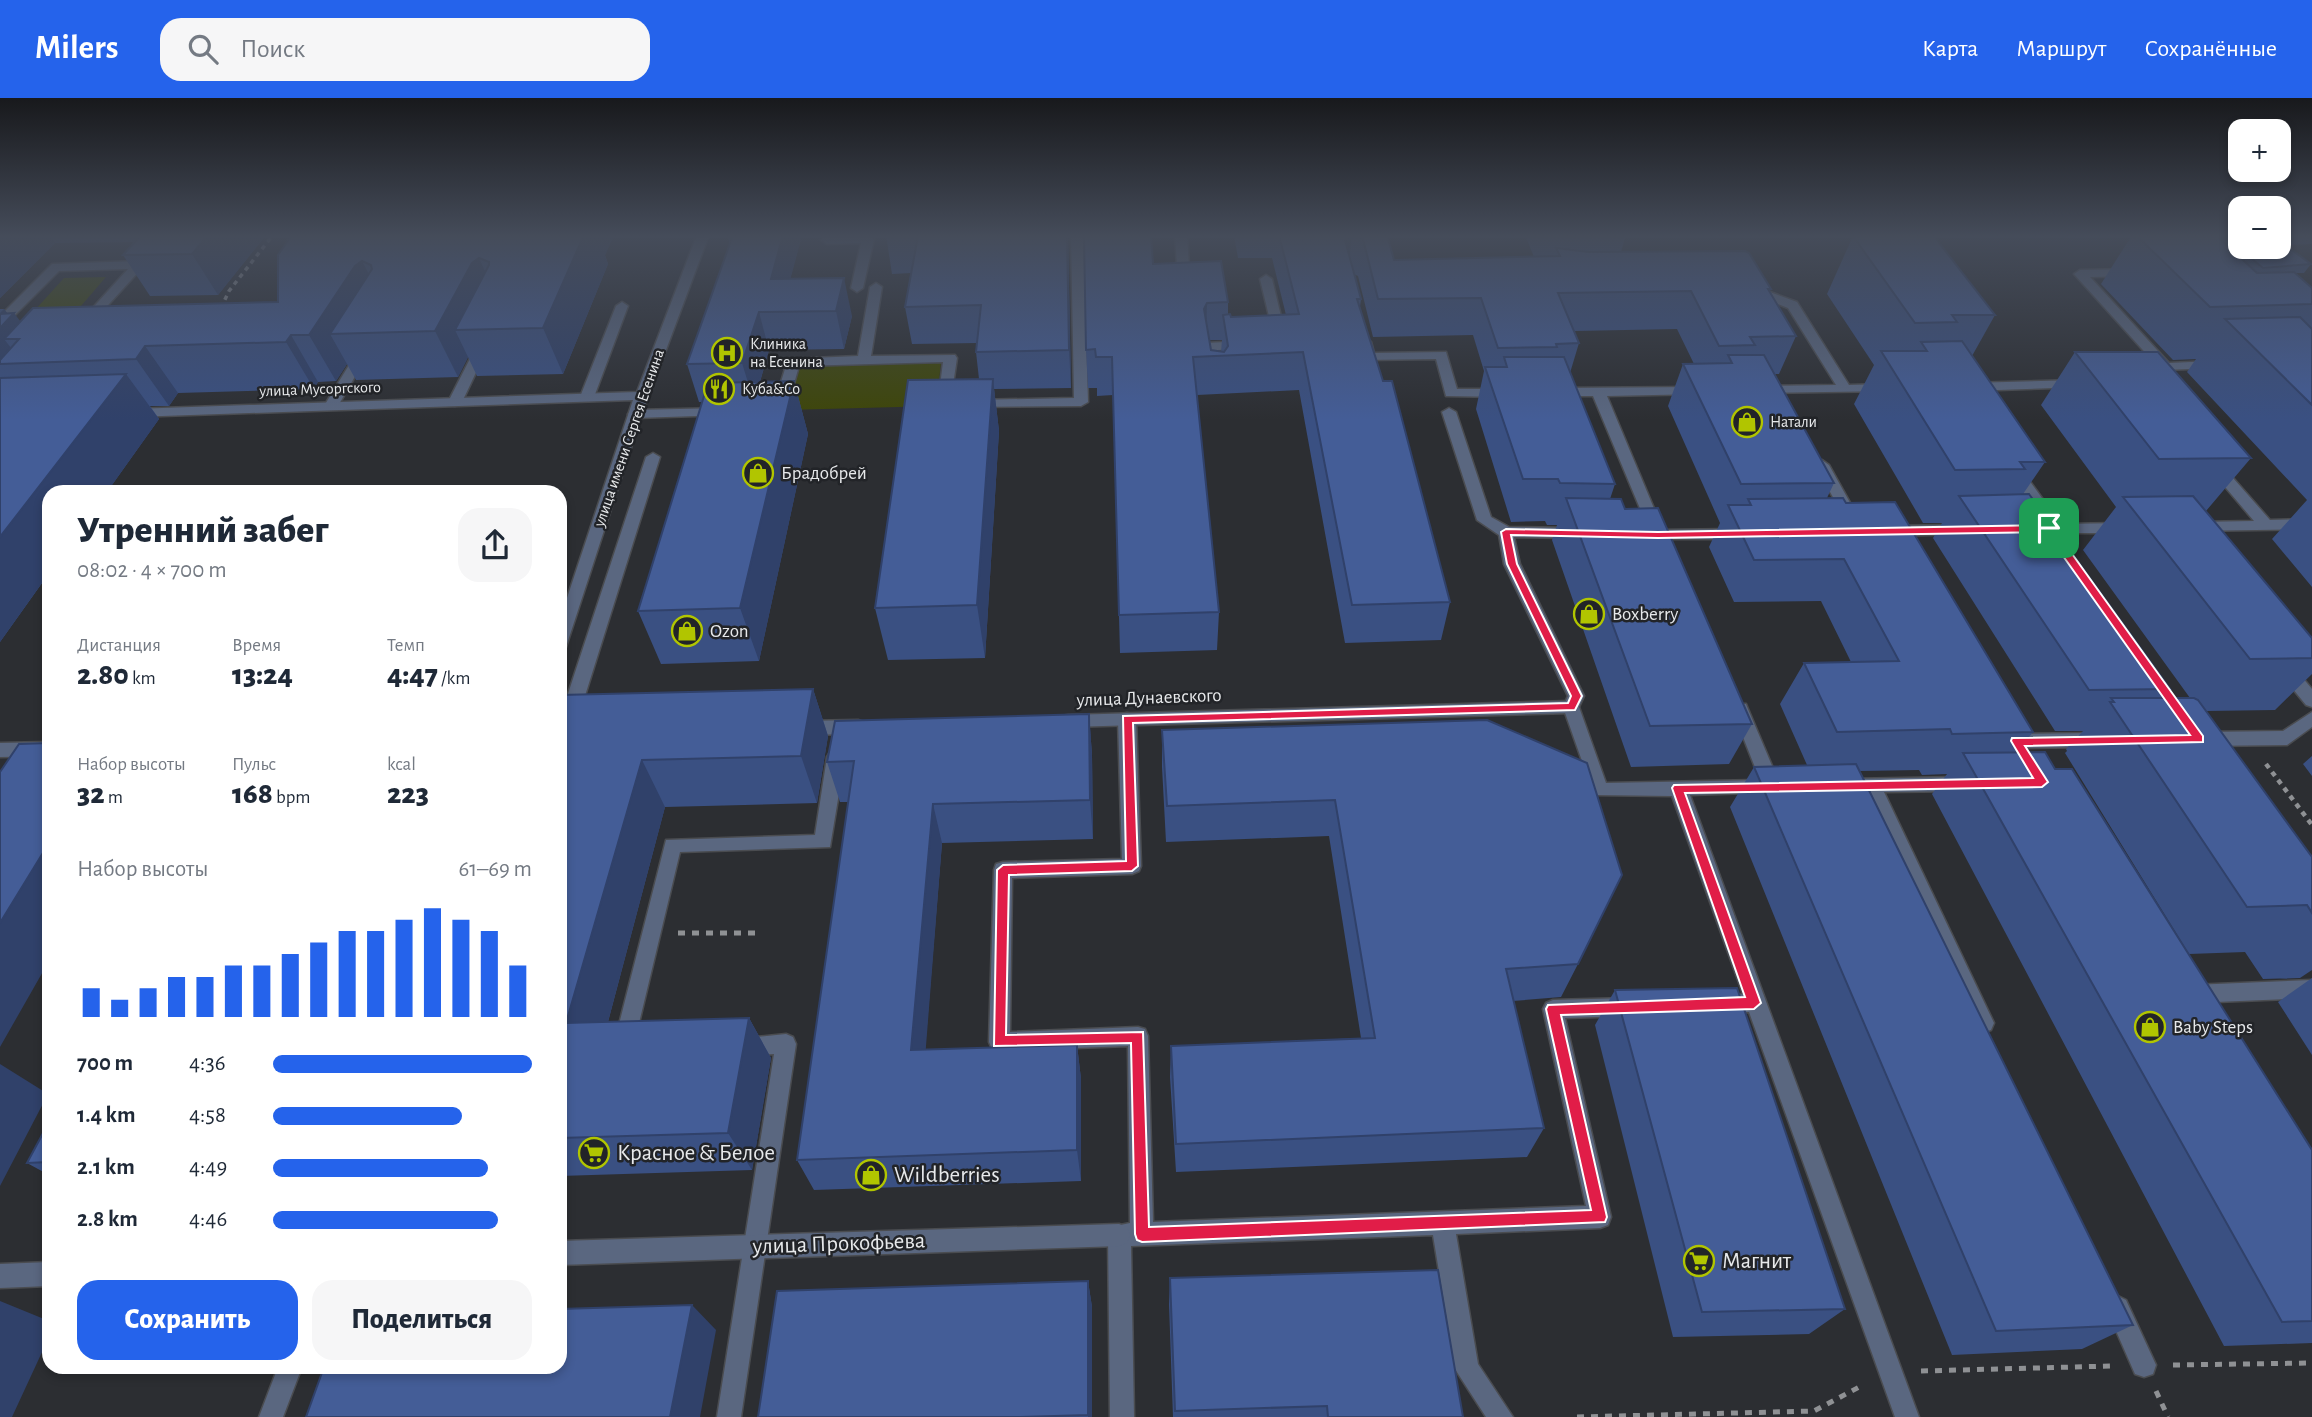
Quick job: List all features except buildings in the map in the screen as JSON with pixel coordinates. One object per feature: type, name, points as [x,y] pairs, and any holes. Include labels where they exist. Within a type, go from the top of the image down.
[{"type":"street","points":[[0,323],[26,297]]},
{"type":"street","points":[[88,335],[74,335],[109,297]]},
{"type":"street","name":"улица имени Сергея Есенина","points":[[567,622],[635,414],[680,297]]},
{"type":"street","points":[[863,359],[874,297]]},
{"type":"street","points":[[766,411],[780,410],[793,362],[863,359],[950,358],[945,405],[1081,402],[1078,297]]},
{"type":"street","points":[[1217,385],[1211,346],[1282,344],[1270,297]]},
{"type":"street","points":[[1769,297],[1793,306],[1845,389]]},
{"type":"street","points":[[2101,297],[2166,366],[2222,365]]},
{"type":"street","points":[[587,397],[622,306]]},
{"type":"street","points":[[1363,332],[1369,357],[1441,355],[1451,393],[1522,393]]},
{"type":"street","points":[[455,402],[489,333]]},
{"type":"street","points":[[331,406],[373,337]]},
{"type":"street","points":[[1964,398],[1956,387],[2095,383]]},
{"type":"street","points":[[1739,390],[1783,396],[1845,389],[1904,388]]},
{"type":"street","points":[[1547,392],[1713,390]]},
{"type":"street","points":[[1598,391],[1658,535]]},
{"type":"street","name":"улица Мусоргского","points":[[113,414],[642,396]]},
{"type":"street","points":[[635,414],[740,411]]},
{"type":"street","points":[[1449,412],[1484,520],[1506,532],[1589,534]]},
{"type":"street","points":[[1813,450],[1859,532],[1846,532]]},
{"type":"street","points":[[2002,452],[2064,551]]},
{"type":"street","points":[[2205,454],[2266,526]]},
{"type":"street","points":[[571,734],[653,457]]},
{"type":"street","points":[[2184,527],[2312,524]]},
{"type":"street","points":[[2023,529],[2145,528]]},
{"type":"street","points":[[1870,532],[1970,530]]},
{"type":"street","points":[[1892,531],[1903,549]]},
{"type":"street","points":[[1506,532],[1512,564],[1576,696],[1572,707],[1600,790],[1778,787],[1731,689]]},
{"type":"street","points":[[1630,534],[1752,533]]},
{"type":"street","points":[[2277,658],[2312,701]]},
{"type":"street","name":"улица Дунаевского","points":[[1045,721],[1572,707]]},
{"type":"street","points":[[2215,761],[2193,735],[2287,738],[2312,718]]},
{"type":"street","points":[[1122,1417],[1138,1036],[999,1042],[1003,870],[1132,866],[1127,719]]},
{"type":"street","points":[[786,729],[882,726]]},
{"type":"street","points":[[636,1049],[622,1049],[673,845],[823,842],[841,727]]},
{"type":"street","points":[[2029,762],[2013,735],[2112,740]]},
{"type":"street","points":[[0,750],[42,749]]},
{"type":"street","points":[[1835,786],[1977,784]]},
{"type":"street","points":[[1872,785],[1990,1037]]},
{"type":"street","points":[[1678,788],[1754,1003],[1907,1417]]},
{"type":"street","points":[[2178,1006],[2171,994],[2312,989]]},
{"type":"street","points":[[1700,1004],[1754,1003]]},
{"type":"street","name":"улица Прокофьева","points":[[567,1253],[1600,1217],[1553,1009],[1647,1006]]},
{"type":"street","points":[[718,1046],[786,1044],[729,1417]]},
{"type":"street","points":[[1443,1223],[1467,1370],[1501,1417]]},
{"type":"street","points":[[0,1276],[42,1274]]},
{"type":"street","points":[[2109,1289],[2144,1365]]},
{"type":"street","points":[[271,1417],[287,1374]]},
{"type":"path","points":[[214,316],[222,308],[227,297]]},
{"type":"path","points":[[2246,738],[2312,825]]},
{"type":"path","points":[[651,933],[760,933]]},
{"type":"path","points":[[1577,1417],[1814,1411],[1889,1371],[2312,1363]]},
{"type":"green space","points":[[47,297],[89,297],[68,321],[24,322]]},
{"type":"green space","points":[[941,363],[936,406],[787,410],[797,366]]},
{"type":"place","name":"Клиника на Есенина","points":[[727,353]]},
{"type":"place","name":"Куба&Co","points":[[719,389]]},
{"type":"place","name":"Натали","points":[[1747,422]]},
{"type":"place","name":"Брадобрей","points":[[758,473]]},
{"type":"place","name":"Boxberry","points":[[1589,614]]},
{"type":"place","name":"Ozon","points":[[687,631]]},
{"type":"place","name":"Baby Steps","points":[[2150,1027]]},
{"type":"place","name":"Красное & Белое","points":[[594,1153]]},
{"type":"place","name":"Wildberries","points":[[871,1175]]},
{"type":"place","name":"Магнит","points":[[1699,1261]]},
{"type":"route","points":[[2049,528],[2199,739],[2016,741],[2042,782],[1678,788],[1754,1003],[1553,1009],[1600,1217],[1142,1234],[1138,1036],[999,1042],[1003,870],[1132,866],[1127,719],[1572,707],[1576,696],[1512,564],[1506,532],[1658,535],[2049,528]]}]
